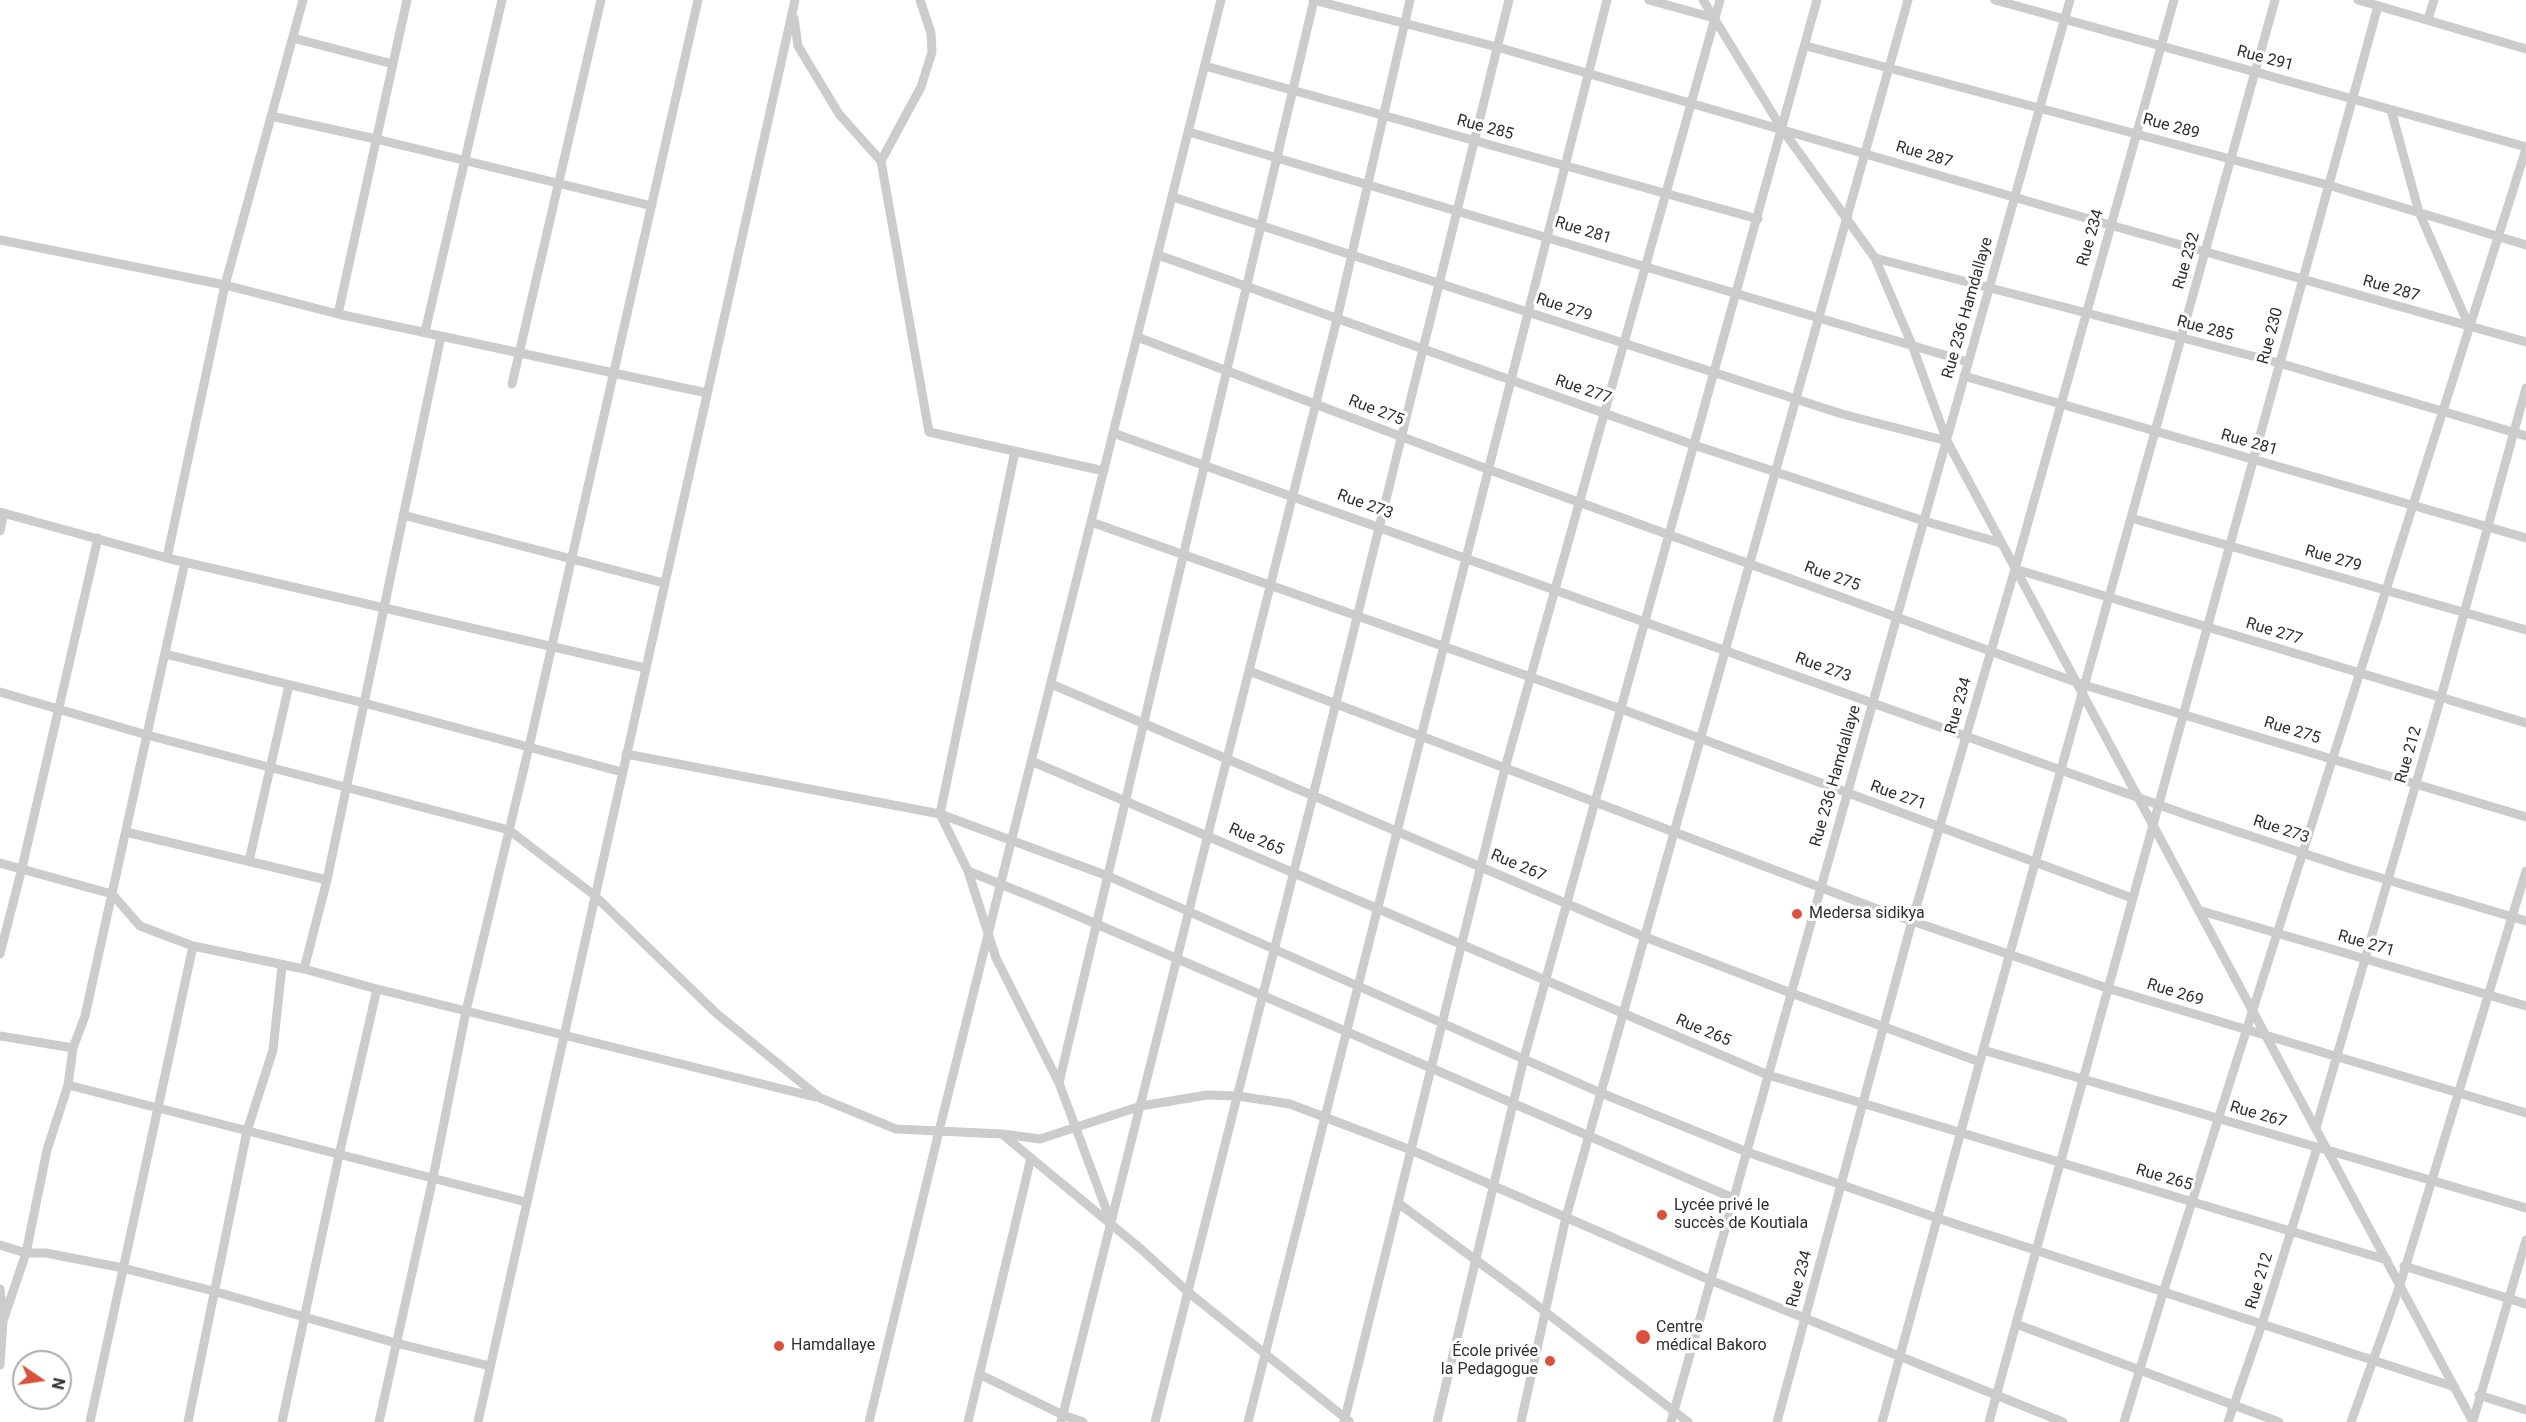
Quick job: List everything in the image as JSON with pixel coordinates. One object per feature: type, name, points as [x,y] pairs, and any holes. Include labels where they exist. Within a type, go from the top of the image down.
[{"type":"street","points":[[168,558],[225,285],[303,0]]},
{"type":"street","points":[[338,314],[407,0]]},
{"type":"street","points":[[425,332],[502,0]]},
{"type":"street","points":[[512,384],[601,0]]},
{"type":"street","points":[[379,1422],[433,1178],[466,1011],[530,747],[698,0]]},
{"type":"street","points":[[881,161],[921,87],[932,52],[931,33],[920,0]]},
{"type":"street","points":[[869,1422],[939,1131],[1221,0]]},
{"type":"street","points":[[1059,1083],[1314,0]]},
{"type":"street","name":"Rue 287","points":[[1314,0],[1497,47],[2110,225],[2526,342]]},
{"type":"street","points":[[1062,1419],[1316,404],[1410,0]]},
{"type":"street","points":[[1155,1422],[1358,616],[1509,0]]},
{"type":"street","points":[[1248,1422],[1446,647],[1607,0]]},
{"type":"street","points":[[1649,0],[1714,18]]},
{"type":"street","points":[[1703,0],[1782,129],[1875,258],[1912,345],[1947,441],[2473,1422]]},
{"type":"street","points":[[1002,1134],[1112,1225],[1188,1292],[1346,1421],[1504,768],[1719,0]]},
{"type":"street","points":[[1437,1422],[1524,1058],[1817,0]]},
{"type":"street","points":[[1521,1422],[1566,1217],[1908,0]]},
{"type":"street","name":"Rue 291","points":[[1995,0],[2526,148]]},
{"type":"street","name":"Rue 236 Hamdallaye","points":[[1671,1422],[2070,0]]},
{"type":"street","name":"Rue 234","points":[[1777,1422],[1912,921],[2015,569],[2085,313],[2175,0]]},
{"type":"street","name":"Rue 232","points":[[1882,1422],[2009,954],[2275,0]]},
{"type":"street","points":[[2358,0],[2526,49]]},
{"type":"street","points":[[2428,20],[2434,0]]},
{"type":"street","points":[[793,3],[798,46],[839,114],[881,161],[929,432],[1104,471]]},
{"type":"street","points":[[478,1422],[793,3]]},
{"type":"street","name":"Rue 230","points":[[1989,1422],[2352,99],[2373,3]]},
{"type":"street","points":[[293,38],[393,64]]},
{"type":"street","name":"Rue 289","points":[[1806,46],[2328,185],[2526,245]]},
{"type":"street","name":"Rue 285","points":[[1205,66],[1758,219]]},
{"type":"street","points":[[2391,110],[2419,212],[2469,326]]},
{"type":"street","points":[[271,116],[465,160],[652,207]]},
{"type":"street","name":"Rue 281","points":[[1189,132],[1968,362]]},
{"type":"street","points":[[2124,1422],[2526,148]]},
{"type":"street","name":"Rue 279","points":[[1173,196],[1842,414],[1947,441]]},
{"type":"street","points":[[0,240],[225,285],[338,314],[707,393]]},
{"type":"street","name":"Rue 277","points":[[1158,255],[1694,445],[1924,521],[2001,543]]},
{"type":"street","name":"Rue 285","points":[[1875,258],[2279,363],[2526,436]]},
{"type":"street","points":[[304,969],[327,880],[441,336]]},
{"type":"street","name":"Rue 275","points":[[1137,337],[1490,470],[2074,679],[2084,685],[2526,817]]},
{"type":"street","name":"Rue 281","points":[[1964,376],[2526,538]]},
{"type":"street","name":"Rue 212","points":[[2316,1128],[2441,698],[2526,388]]},
{"type":"street","name":"Rue 273","points":[[1113,433],[1726,649],[2158,805],[2388,880],[2526,921]]},
{"type":"street","points":[[1015,451],[940,814],[968,871],[996,958],[1059,1083],[1112,1225]]},
{"type":"street","points":[[0,531],[2,512],[168,558],[645,668]]},
{"type":"street","points":[[403,515],[664,583]]},
{"type":"street","name":"Rue 279","points":[[2131,518],[2526,630]]},
{"type":"street","name":"Rue 271","points":[[1091,522],[1621,709],[2132,898]]},
{"type":"street","points":[[0,954],[98,538]]},
{"type":"street","points":[[2,1320],[26,1254],[47,1150],[68,1086],[73,1048],[85,1016],[185,562]]},
{"type":"street","name":"Rue 277","points":[[2015,569],[2526,723]]},
{"type":"street","points":[[165,654],[364,703],[622,772]]},
{"type":"street","name":"Rue 269","points":[[1249,671],[1912,921],[2108,988],[2526,1113]]},
{"type":"street","name":"Rue 267","points":[[1051,684],[1645,937],[1980,1062]]},
{"type":"street","points":[[249,861],[289,685]]},
{"type":"street","points":[[0,692],[147,735],[509,830],[594,895],[716,1013],[820,1098]]},
{"type":"street","points":[[626,754],[940,814],[1108,876],[1601,1092],[1747,1152],[2036,1251],[2454,1387]]},
{"type":"street","name":"Rue 265","points":[[1031,761],[1768,1075],[1862,1105],[2387,1260]]},
{"type":"street","points":[[126,832],[327,880]]},
{"type":"street","points":[[0,863],[112,894],[140,926],[193,946],[304,969],[564,1036],[820,1098],[896,1129],[1002,1134],[1040,1139],[1141,1106],[1207,1095],[1238,1096],[1290,1104],[1411,1150],[1710,1280],[2063,1422]]},
{"type":"street","points":[[968,871],[1178,958],[1733,1198]]},
{"type":"street","points":[[2351,1422],[2400,1285],[2526,871]]},
{"type":"street","name":"Rue 271","points":[[2198,910],[2526,1006]]},
{"type":"street","points":[[90,1422],[193,946]]},
{"type":"street","points":[[188,1422],[247,1131],[273,1050],[282,966]]},
{"type":"street","points":[[282,1422],[377,989]]},
{"type":"street","points":[[0,1036],[73,1048]]},
{"type":"street","name":"Rue 267","points":[[1983,1050],[2526,1208]]},
{"type":"street","points":[[68,1086],[526,1202]]},
{"type":"street","name":"Rue 212","points":[[2228,1422],[2262,1324],[2317,1148]]},
{"type":"street","points":[[968,1422],[1031,1158]]},
{"type":"street","points":[[1398,1203],[1521,1293],[1688,1422]]},
{"type":"street","points":[[2473,1422],[2526,1240]]},
{"type":"street","points":[[0,1245],[26,1254],[45,1253],[123,1268],[213,1291],[396,1344],[490,1366]]},
{"type":"street","points":[[2404,1266],[2526,1304]]},
{"type":"street","points":[[0,1289],[2,1320],[0,1365]]},
{"type":"street","points":[[2016,1324],[2279,1422]]},
{"type":"street","points":[[979,1374],[1062,1419],[1083,1422]]},
{"type":"street","points":[[2479,1395],[2526,1410]]},
{"type":"place","name":"Medersa sidikya","points":[[1797,914]]},
{"type":"place","name":"Lycée privé le succès de Koutiala","points":[[1662,1215]]},
{"type":"place","name":"Centre médical Bakoro","points":[[1643,1337]]},
{"type":"place","name":"Hamdallaye","points":[[779,1346]]},
{"type":"place","name":"École privée la Pedagogue","points":[[1550,1361]]}]
